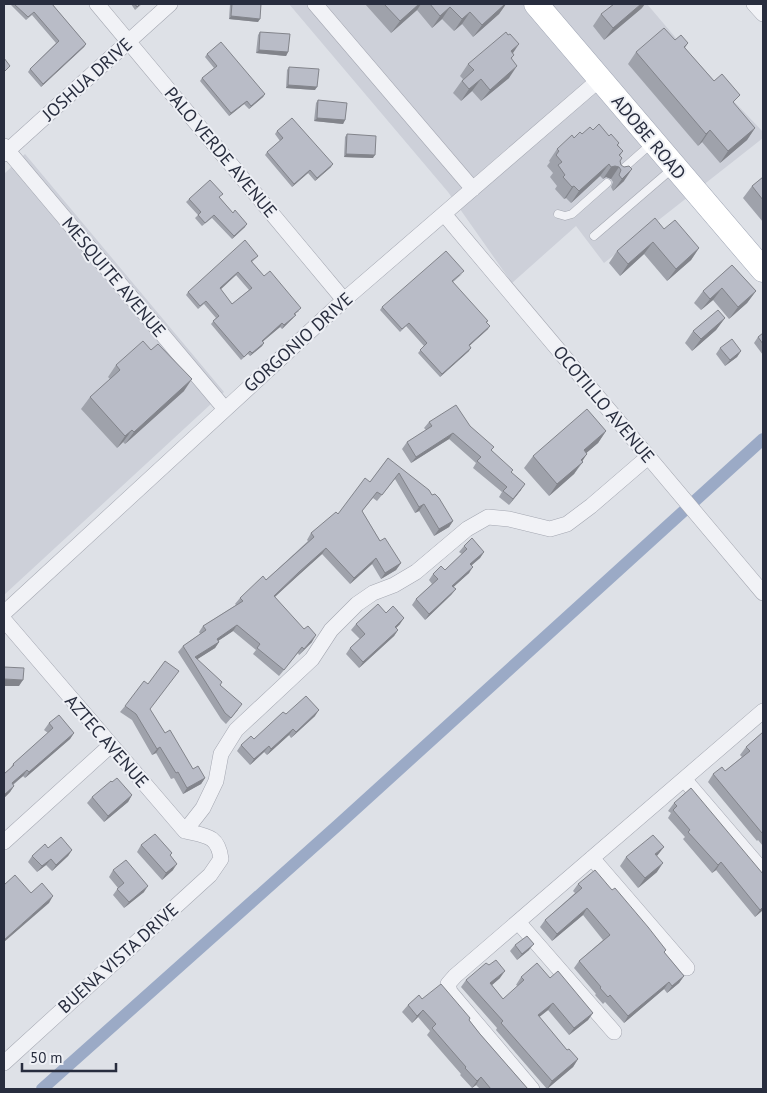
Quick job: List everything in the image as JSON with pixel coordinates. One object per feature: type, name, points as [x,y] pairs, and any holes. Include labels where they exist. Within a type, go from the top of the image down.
[{"type":"main road","name":"ADOBE ROAD","points":[[536,4],[674,166],[760,261]]},
{"type":"street","name":"PALO VERDE AVENUE","points":[[97,4],[344,300]]},
{"type":"street","name":"JOSHUA DRIVE","points":[[5,150],[170,4]]},
{"type":"street","points":[[315,4],[474,189]]},
{"type":"street","points":[[754,4],[763,14]]},
{"type":"street","name":"GORGONIO DRIVE","points":[[4,613],[344,300],[600,79]]},
{"type":"street","name":"MESQUITE AVENUE","points":[[5,150],[225,408]]},
{"type":"street","name":"OCOTILLO AVENUE","points":[[444,214],[763,593]]},
{"type":"street","points":[[185,831],[204,808],[216,781],[222,754],[236,730],[312,659],[331,630],[357,604],[373,593],[416,572],[467,529],[488,518],[509,519],[550,529],[567,524],[648,457]]},
{"type":"street","name":"AZTEC AVENUE","points":[[4,620],[185,831]]},
{"type":"street","points":[[532,1089],[450,992],[448,984],[762,713]]},
{"type":"street","points":[[4,842],[111,745]]},
{"type":"street","points":[[684,779],[763,871]]},
{"type":"street","name":"BUENA VISTA DRIVE","points":[[4,1063],[210,875],[221,859],[220,848],[210,836],[185,831]]},
{"type":"street","points":[[592,858],[686,968]]},
{"type":"street","points":[[518,922],[614,1032]]},
{"type":"lane","points":[[617,174],[654,142]]},
{"type":"lane","points":[[594,236],[674,166]]},
{"type":"lane","points":[[558,214],[565,216],[572,214],[607,183]]},
{"type":"shaded area","points":[[289,4],[647,4],[692,57],[763,132],[763,138],[604,263],[576,226],[512,283],[448,192]]},
{"type":"shaded area","points":[[25,154],[224,392],[4,595],[4,174]]},
{"type":"building","points":[[14,4],[52,4],[86,44],[43,84],[30,69],[59,41],[34,12],[28,17]]},
{"type":"building","points":[[232,4],[261,4],[260,19],[231,16]]},
{"type":"building","points":[[384,4],[419,4],[400,21]]},
{"type":"building","points":[[430,4],[505,4],[482,25],[470,12],[462,19],[450,7],[440,16]]},
{"type":"building","points":[[614,4],[641,4],[613,28],[601,14]]},
{"type":"building","points":[[664,28],[675,40],[681,35],[688,43],[684,47],[714,81],[722,74],[740,95],[733,102],[755,128],[728,151],[710,130],[706,134],[636,52]]},
{"type":"building","points":[[260,32],[290,34],[288,52],[259,50]]},
{"type":"building","points":[[506,32],[519,44],[511,51],[514,55],[511,58],[517,66],[490,90],[481,79],[469,89],[462,81],[474,70],[468,64]]},
{"type":"building","points":[[221,42],[265,94],[251,106],[247,101],[231,113],[202,78],[217,66],[207,54]]},
{"type":"building","points":[[4,58],[10,66],[4,72]]},
{"type":"building","points":[[289,67],[319,69],[317,87],[288,85]]},
{"type":"building","points":[[318,100],[347,103],[345,120],[317,118]]},
{"type":"building","points":[[292,118],[333,164],[317,178],[310,170],[294,184],[267,152],[283,138],[277,131]]},
{"type":"building","points":[[599,124],[609,136],[611,134],[619,143],[617,145],[623,151],[619,155],[622,158],[620,161],[621,165],[624,167],[629,166],[632,169],[622,179],[619,175],[621,170],[619,167],[611,167],[609,164],[579,191],[574,186],[572,187],[563,177],[565,175],[558,165],[562,162],[556,155],[559,151],[557,149],[572,135],[574,138],[580,132],[582,134],[590,127],[593,130]]},
{"type":"building","points":[[347,134],[376,136],[375,155],[346,154]]},
{"type":"building","points":[[763,177],[763,200],[752,186]]},
{"type":"building","points":[[210,180],[223,194],[219,197],[233,213],[235,210],[247,224],[234,236],[214,215],[205,223],[198,215],[201,212],[189,199]]},
{"type":"building","points":[[655,218],[664,229],[675,220],[699,248],[676,269],[653,242],[628,264],[617,251]]},
{"type":"building","points":[[245,240],[258,256],[251,261],[264,276],[270,271],[301,308],[294,314],[296,315],[284,325],[282,323],[262,341],[264,343],[244,357],[213,321],[219,316],[206,301],[200,306],[188,292]],"holes":[[[238,272],[252,288],[232,304],[220,288]]]},
{"type":"building","points":[[446,251],[464,271],[452,281],[488,321],[486,322],[490,326],[469,345],[471,348],[442,374],[420,350],[427,343],[409,323],[402,329],[382,307]]},
{"type":"building","points":[[732,265],[756,291],[738,307],[722,288],[710,299],[703,291]]},
{"type":"building","points":[[718,310],[725,318],[701,339],[693,331]]},
{"type":"building","points":[[763,333],[763,344],[758,337]]},
{"type":"building","points":[[732,339],[741,351],[730,360],[720,348]]},
{"type":"building","points":[[143,341],[151,350],[158,344],[192,379],[134,432],[132,430],[125,436],[90,397],[120,370],[116,365]]},
{"type":"building","points":[[456,405],[470,426],[494,447],[491,450],[525,484],[513,499],[503,491],[507,487],[477,461],[481,457],[453,433],[416,457],[407,442],[432,426],[429,422]]},
{"type":"building","points":[[587,409],[606,431],[584,450],[587,454],[581,460],[583,462],[557,484],[533,456]]},
{"type":"building","points":[[388,458],[429,490],[432,495],[435,494],[453,521],[439,529],[424,504],[419,507],[399,473],[382,495],[377,492],[362,511],[380,541],[385,538],[401,563],[385,573],[376,558],[354,578],[326,548],[299,572],[274,596],[304,629],[308,626],[316,635],[304,649],[302,647],[284,670],[257,648],[260,644],[237,625],[217,639],[219,642],[195,657],[222,682],[220,685],[242,704],[231,718],[225,713],[183,646],[206,630],[203,626],[243,601],[240,598],[263,576],[266,580],[314,537],[311,533],[336,512],[338,514],[365,478],[370,482]]},
{"type":"building","points":[[472,538],[484,552],[470,564],[473,567],[452,586],[456,589],[429,614],[416,599],[438,579],[433,574],[441,566],[445,570],[467,549],[464,546]]},
{"type":"building","points":[[378,604],[386,613],[393,606],[404,618],[395,627],[398,630],[363,662],[350,648],[365,634],[356,624]]},
{"type":"building","points":[[165,661],[179,671],[150,709],[165,733],[170,730],[193,769],[198,766],[205,778],[187,788],[160,747],[157,749],[136,714],[125,706],[144,681],[148,684]]},
{"type":"building","points":[[4,667],[24,668],[23,680],[4,679]]},
{"type":"building","points":[[306,696],[319,710],[296,732],[293,729],[271,749],[269,746],[254,759],[241,745],[251,736],[254,739],[283,712],[286,714]]},
{"type":"building","points":[[59,715],[74,733],[29,772],[27,770],[12,783],[14,786],[4,795],[4,774],[53,728],[49,723]]},
{"type":"building","points":[[763,732],[762,833],[713,774],[722,767],[725,771],[750,751],[746,747]]},
{"type":"building","points":[[117,778],[132,795],[108,816],[92,797]]},
{"type":"building","points":[[691,788],[763,874],[763,907],[760,910],[721,862],[718,865],[688,832],[690,830],[673,810],[677,806],[674,803]]},
{"type":"building","points":[[155,834],[172,853],[170,855],[177,864],[166,873],[141,845]]},
{"type":"building","points":[[653,835],[664,847],[655,854],[663,863],[645,878],[626,857]]},
{"type":"building","points":[[61,837],[72,850],[56,865],[51,859],[42,866],[32,856],[45,844],[48,848]]},
{"type":"building","points":[[126,860],[148,886],[129,902],[117,889],[124,883],[113,870]]},
{"type":"building","points":[[595,870],[612,890],[615,888],[648,927],[666,950],[664,952],[684,976],[672,986],[669,982],[628,1016],[610,995],[608,997],[579,961],[610,935],[587,908],[557,934],[545,920],[582,888],[578,884]]},
{"type":"building","points":[[15,875],[31,893],[42,883],[53,896],[4,940],[4,885]]},
{"type":"building","points":[[527,936],[534,944],[522,954],[515,945]]},
{"type":"building","points":[[496,960],[505,971],[490,983],[503,999],[524,980],[521,977],[537,963],[550,978],[558,971],[593,1013],[574,1028],[553,1003],[538,1015],[567,1050],[569,1049],[578,1059],[552,1081],[501,1023],[503,1021],[466,980],[486,963],[489,965]]},
{"type":"building","points":[[441,984],[470,1018],[469,1020],[480,1034],[528,1089],[491,1089],[481,1077],[477,1081],[432,1028],[436,1024],[423,1010],[417,1016],[408,1005],[419,995],[422,999]]},
{"type":"waterway","points":[[42,1089],[338,825],[763,439]]}]
